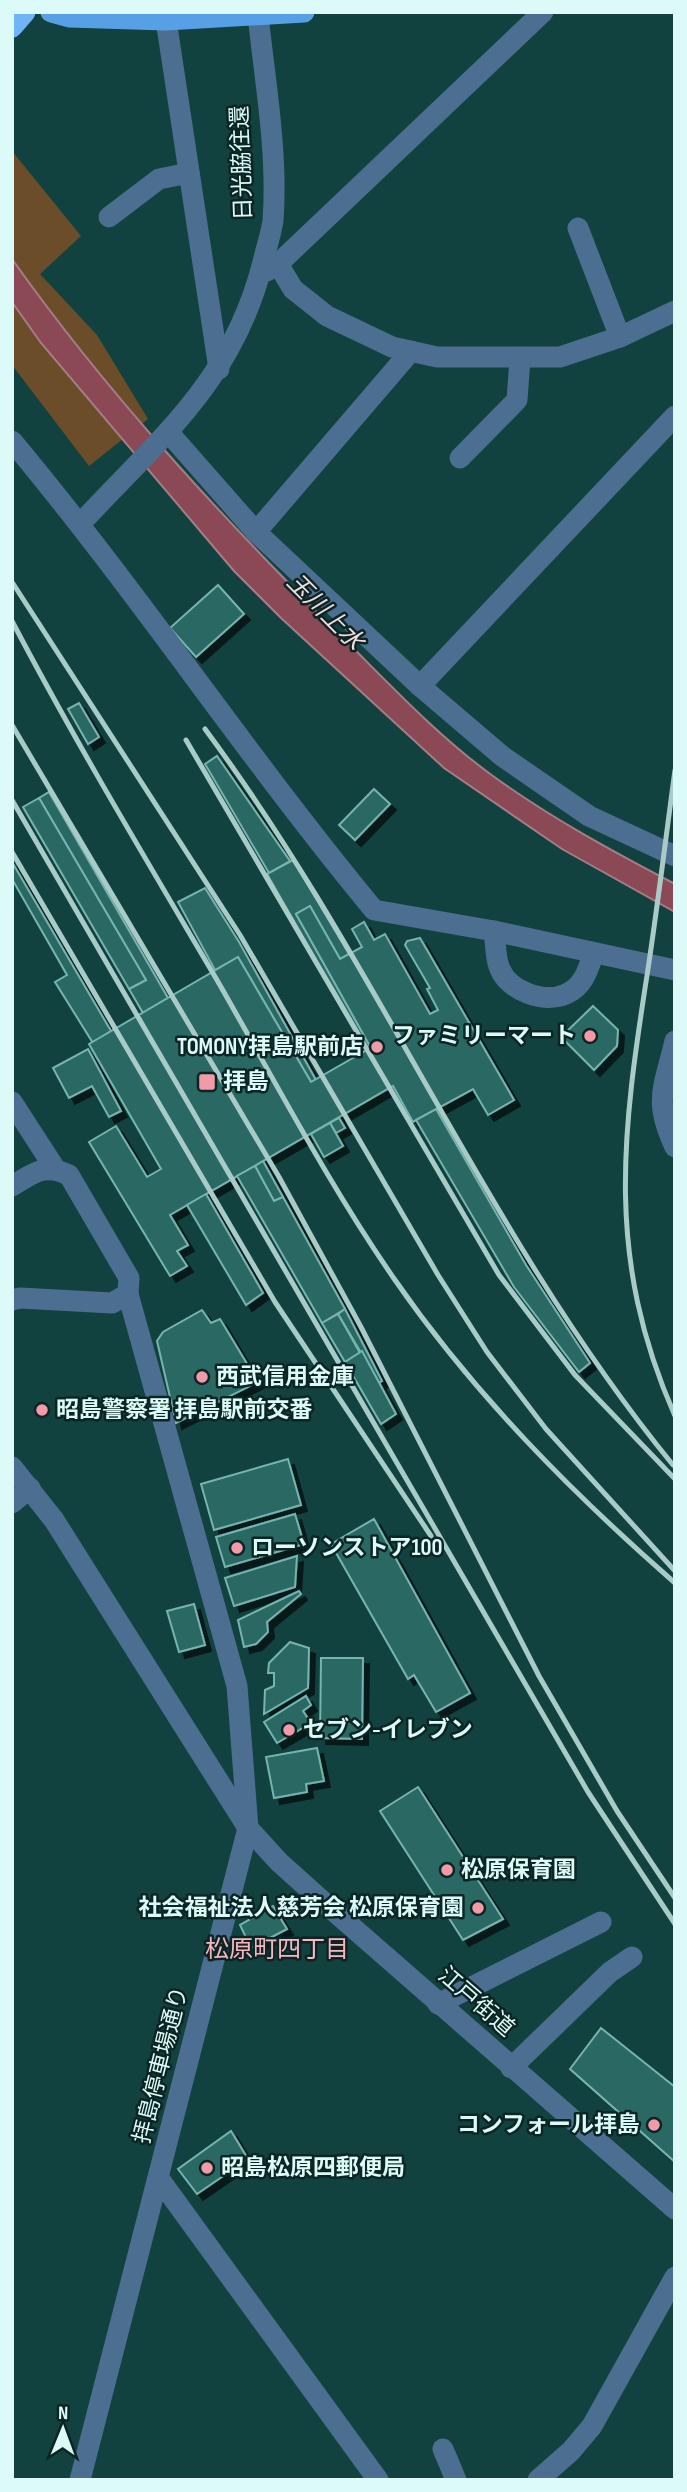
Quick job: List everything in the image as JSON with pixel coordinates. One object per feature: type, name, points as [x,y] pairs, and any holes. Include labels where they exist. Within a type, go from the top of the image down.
[{"type":"highway","points":[[12,27],[25,12]]},
{"type":"main road","points":[[51,12],[69,18],[166,20],[304,12]]},
{"type":"street","points":[[259,275],[278,264],[543,12]]},
{"type":"street","name":"日光脇往還","points":[[81,523],[163,439],[219,369],[244,321],[272,222],[272,171],[258,13]]},
{"type":"street","points":[[166,20],[219,369]]},
{"type":"street","points":[[108,217],[159,179],[188,173]]},
{"type":"street","points":[[578,228],[620,337]]},
{"type":"street","points":[[278,264],[293,289],[327,316],[392,347],[437,357],[560,357],[620,337],[675,311]]},
{"type":"street","points":[[256,532],[411,351]]},
{"type":"street","points":[[460,458],[517,400],[520,359]]},
{"type":"street","points":[[420,686],[675,416]]},
{"type":"street","points":[[163,439],[256,532],[420,686],[502,756],[589,816],[675,856]]},
{"type":"street","points":[[12,441],[81,523],[230,727],[374,910],[494,931],[593,955],[674,965]]},
{"type":"street","points":[[494,931],[499,969],[509,984],[536,997],[566,995],[586,977],[593,955]]},
{"type":"street","points":[[675,1041],[661,1100],[662,1119],[675,1147]]},
{"type":"street","points":[[12,1102],[54,1167],[35,1172],[12,1186]]},
{"type":"street","name":"拝島停車場通り","points":[[54,1167],[69,1175],[129,1278],[128,1294],[237,1686],[248,1828],[160,2180],[80,2480]]},
{"type":"street","points":[[12,1300],[20,1298],[112,1303],[128,1294]]},
{"type":"street","name":"江戸街道","points":[[12,1467],[54,1520],[248,1828],[279,1862],[438,2004],[675,2209]]},
{"type":"street","points":[[12,1503],[30,1488]]},
{"type":"street","points":[[438,2004],[601,1922]]},
{"type":"street","points":[[511,2068],[610,1972],[632,1957]]},
{"type":"street","points":[[160,2180],[378,2480]]},
{"type":"street","points":[[538,2480],[571,2451],[592,2426],[675,2277]]},
{"type":"street","points":[[443,2449],[456,2480]]},
{"type":"shaded area","points":[[12,151],[81,236],[40,274],[97,335],[148,419],[89,466],[12,365]]},
{"type":"shaded area","points":[[12,259],[86,357],[165,451],[248,541],[391,686],[451,742],[493,776],[582,833],[675,884],[675,912],[562,849],[444,768],[281,618],[234,571],[41,343],[12,302]]},
{"type":"building","points":[[218,585],[244,614],[196,657],[170,628]]},
{"type":"building","points":[[79,703],[99,737],[88,744],[68,709]]},
{"type":"building","points":[[217,756],[290,861],[269,873],[205,764]]},
{"type":"building","points":[[374,789],[390,804],[355,840],[339,825]]},
{"type":"building","points":[[49,792],[168,998],[143,1013],[129,989],[146,980],[39,798]]},
{"type":"building","points":[[39,798],[146,980],[129,989],[23,807]]},
{"type":"building","points":[[293,860],[349,954],[340,959],[310,906],[296,914],[371,1048],[367,1050],[267,874]]},
{"type":"building","points":[[12,862],[111,1031],[93,1043],[55,982],[67,975],[12,879]]},
{"type":"building","points":[[205,888],[239,942],[316,1080],[311,1082],[238,957],[215,970],[178,902]]},
{"type":"building","points":[[310,906],[340,959],[362,947],[352,929],[364,922],[374,940],[385,934],[430,1014],[438,1010],[427,989],[430,988],[405,945],[407,941],[420,938],[514,1100],[488,1115],[473,1089],[413,1122],[393,1086],[170,1215],[188,1245],[177,1251],[187,1266],[170,1276],[89,1142],[116,1126],[147,1177],[161,1169],[89,1044],[238,957],[311,1082],[371,1048],[296,914]]},
{"type":"building","points":[[593,1006],[618,1030],[617,1046],[594,1070],[561,1037]]},
{"type":"building","points":[[88,1049],[121,1111],[109,1117],[92,1086],[69,1098],[53,1068]]},
{"type":"building","points":[[436,1109],[526,1265],[590,1363],[579,1372],[514,1287],[416,1120]]},
{"type":"building","points":[[339,1118],[345,1128],[336,1133],[330,1123]]},
{"type":"building","points":[[330,1123],[343,1146],[324,1157],[311,1134]]},
{"type":"building","points":[[263,1161],[283,1197],[274,1201],[255,1166]]},
{"type":"building","points":[[255,1166],[274,1201],[283,1197],[345,1309],[322,1323],[237,1176]]},
{"type":"building","points":[[206,1194],[263,1293],[246,1305],[187,1205]]},
{"type":"building","points":[[345,1309],[382,1381],[379,1383],[338,1314]]},
{"type":"building","points":[[202,1310],[211,1323],[220,1319],[258,1382],[176,1423],[157,1341],[163,1332]]},
{"type":"building","points":[[338,1314],[360,1353],[345,1362],[322,1323]]},
{"type":"building","points":[[362,1351],[396,1414],[381,1424],[345,1362]]},
{"type":"building","points":[[288,1459],[301,1505],[214,1530],[201,1484]]},
{"type":"building","points":[[295,1514],[304,1544],[225,1567],[216,1537]]},
{"type":"building","points":[[374,1519],[470,1693],[436,1712],[414,1675],[408,1679],[331,1544]]},
{"type":"building","points":[[297,1556],[295,1587],[234,1606],[225,1578]]},
{"type":"building","points":[[299,1591],[301,1594],[267,1622],[268,1632],[256,1644],[244,1647],[238,1620]]},
{"type":"building","points":[[194,1604],[205,1645],[179,1652],[167,1611]]},
{"type":"building","points":[[290,1642],[309,1648],[308,1688],[264,1714],[265,1690],[274,1686],[274,1673],[268,1673],[269,1663]]},
{"type":"building","points":[[321,1658],[363,1658],[362,1739],[320,1738]]},
{"type":"building","points":[[306,1696],[311,1705],[303,1711],[311,1723],[277,1743],[264,1722]]},
{"type":"building","points":[[317,1748],[324,1781],[306,1784],[307,1792],[274,1798],[266,1757]]},
{"type":"building","name":"社会福祉法人慈芳会 松原保育園","points":[[418,1787],[503,1919],[463,1940],[380,1811]]},
{"type":"building","points":[[273,1906],[287,1929],[251,1948],[240,1925]]},
{"type":"building","name":"コンフォール拝島","points":[[601,2028],[675,2087],[675,2162],[570,2069]]},
{"type":"building","points":[[231,2131],[248,2159],[197,2194],[178,2169]]},
{"type":"railway","points":[[12,582],[240,935],[438,1275],[487,1352],[546,1429],[675,1571]]},
{"type":"railway","points":[[12,621],[87,757],[303,1132],[395,1280],[457,1363],[526,1440],[598,1513],[675,1583]]},
{"type":"railway","points":[[12,725],[279,1177],[361,1327],[539,1676],[617,1811],[675,1898]]},
{"type":"railway","points":[[205,729],[326,911],[546,1288],[607,1378],[673,1465]]},
{"type":"railway","points":[[186,740],[499,1275],[575,1375],[675,1479]]},
{"type":"railway","points":[[675,770],[631,1087],[625,1195],[629,1248],[638,1302],[653,1358],[675,1416]]},
{"type":"railway","points":[[12,800],[588,1792],[675,1924]]},
{"type":"railway","points":[[12,852],[275,1302],[431,1536]]},
{"type":"place","name":"ファミリーマート","points":[[590,1036]]},
{"type":"place","name":"TOMONY拝島駅前店","points":[[377,1047]]},
{"type":"place","name":"拝島","points":[[207,1082]]},
{"type":"place","name":"西武信用金庫","points":[[202,1377]]},
{"type":"place","name":"昭島警察署 拝島駅前交番","points":[[42,1410]]},
{"type":"place","name":"ローソンストア100","points":[[237,1548]]},
{"type":"place","name":"セブン-イレブン","points":[[289,1730]]},
{"type":"place","name":"松原保育園","points":[[447,1870]]},
{"type":"place","name":"社会福祉法人慈芳会 松原保育園","points":[[478,1908]]},
{"type":"place","name":"コンフォール拝島","points":[[654,2125]]},
{"type":"place","name":"昭島松原四郵便局","points":[[207,2168]]},
{"type":"district","name":"松原町四丁目","points":[[277,1949]]},
{"type":"water label","name":"玉川上水","points":[[325,612]]}]
